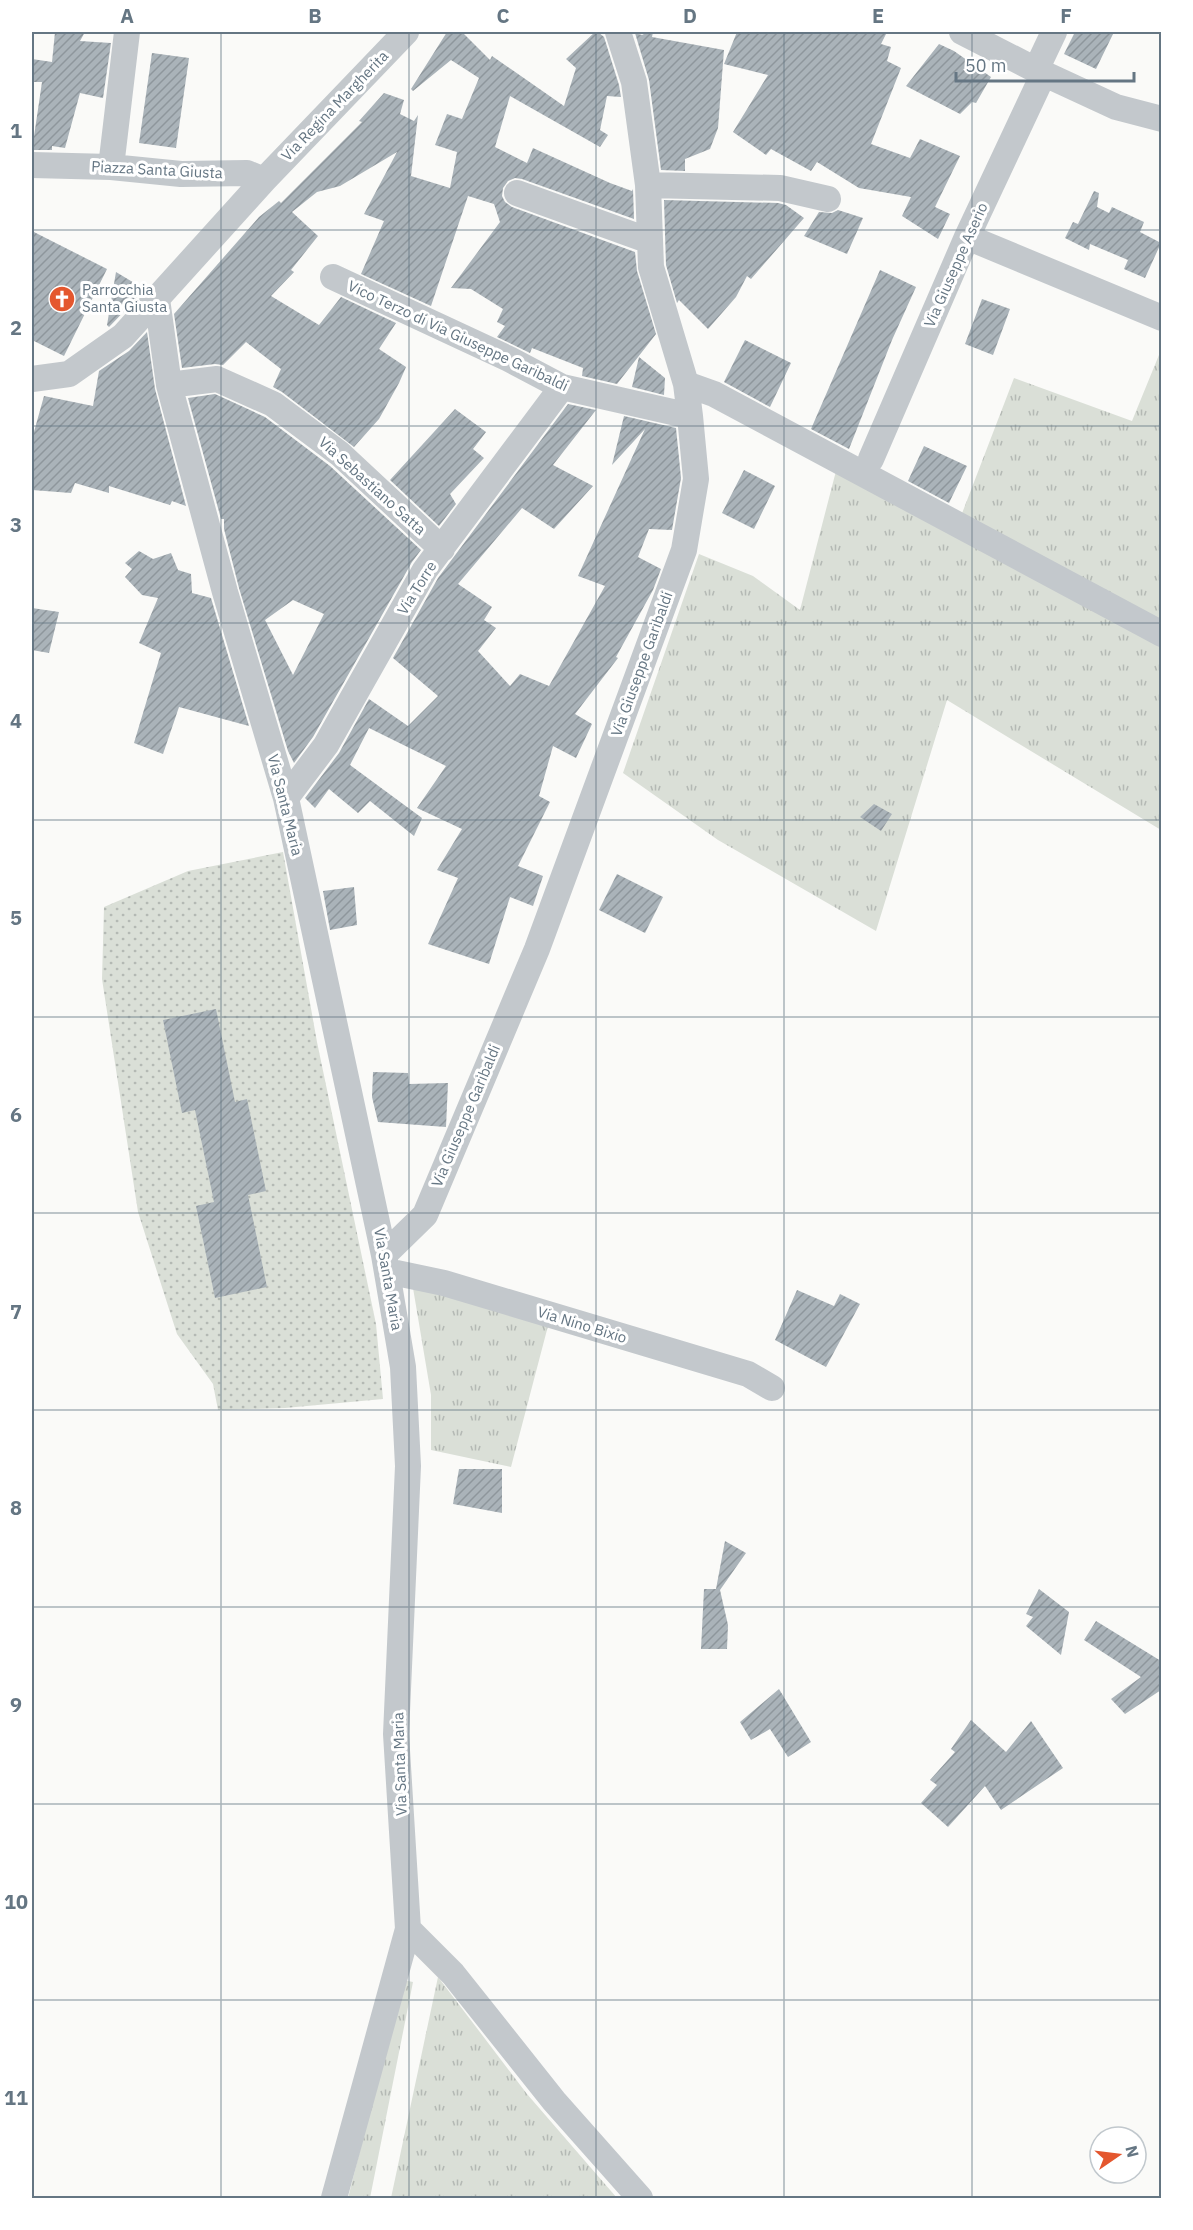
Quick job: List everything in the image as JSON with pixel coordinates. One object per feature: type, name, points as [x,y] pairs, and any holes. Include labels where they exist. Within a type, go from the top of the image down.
[{"type":"street","points":[[111,167],[127,32]]},
{"type":"street","name":"Via Regina Margherita","points":[[264,180],[406,32]]},
{"type":"street","name":"Via Giuseppe Garibaldi","points":[[386,1263],[425,1215],[537,949],[684,550],[696,478],[686,384],[651,267],[648,185],[634,82],[618,32]]},
{"type":"street","points":[[962,32],[1116,107],[1161,119]]},
{"type":"street","name":"Via Giuseppe Aserio","points":[[871,459],[1040,71],[1054,32]]},
{"type":"street","name":"Piazza Santa Giusta","points":[[32,165],[111,167],[181,174],[247,173],[264,180]]},
{"type":"street","points":[[32,379],[69,374],[123,336],[264,180]]},
{"type":"street","points":[[648,185],[780,188],[828,199]]},
{"type":"street","points":[[517,192],[650,241]]},
{"type":"street","points":[[967,237],[1161,318]]},
{"type":"street","name":"Vico Terzo di Via Giuseppe Garibaldi","points":[[333,277],[509,359],[562,387],[690,416]]},
{"type":"street","name":"Via Santa Maria","points":[[157,299],[169,385],[225,592],[286,798],[386,1263],[403,1367],[408,1466],[396,1734],[408,1929],[334,2199]]},
{"type":"street","name":"Via Sebastiano Satta","points":[[169,385],[217,379],[273,404],[340,454],[442,549]]},
{"type":"street","points":[[686,384],[714,394],[1161,634]]},
{"type":"street","name":"Via Torre","points":[[286,798],[326,745],[425,570],[562,387]]},
{"type":"street","name":"Via Nino Bixio","points":[[386,1263],[444,1283],[748,1374],[772,1388]]},
{"type":"street","points":[[408,1929],[453,1974],[554,2101],[640,2199]]},
{"type":"green space","points":[[1161,350],[1161,626],[961,516],[1014,378],[1132,421]]},
{"type":"green space","points":[[836,471],[1161,645],[1161,830],[947,700],[876,931],[718,840],[623,773],[699,554],[753,576],[800,610]]},
{"type":"green space","points":[[283,852],[317,1042],[376,1324],[383,1399],[285,1408],[218,1410],[213,1384],[177,1334],[138,1212],[102,979],[104,907],[188,871]]},
{"type":"green space","points":[[438,1285],[548,1326],[511,1467],[431,1450],[431,1395],[413,1288]]},
{"type":"green space","points":[[438,1977],[527,2094],[617,2198],[391,2198]]},
{"type":"green space","points":[[403,1980],[413,1982],[370,2198],[348,2198]]},
{"type":"building","points":[[55,32],[85,32],[80,41],[111,43],[103,98],[80,93],[65,148],[52,146],[52,150],[32,150],[42,82],[32,82],[32,59],[52,62]]},
{"type":"building","points":[[447,32],[462,32],[490,60],[492,56],[564,106],[576,68],[566,59],[595,32],[604,37],[621,97],[607,96],[600,130],[608,135],[600,147],[510,96],[495,147],[527,163],[533,148],[610,183],[632,191],[633,189],[634,219],[522,179],[515,178],[508,181],[503,188],[502,196],[505,202],[512,207],[635,252],[637,271],[656,334],[617,384],[582,376],[583,368],[532,348],[530,353],[497,337],[505,326],[497,322],[503,309],[471,289],[451,288],[500,222],[494,204],[468,196],[431,306],[361,274],[384,221],[364,214],[397,152],[340,186],[317,192],[292,212],[318,236],[291,270],[294,272],[271,296],[319,325],[341,297],[396,323],[379,349],[406,367],[379,419],[354,447],[273,387],[281,369],[246,342],[223,365],[182,368],[174,314],[259,217],[279,201],[281,203],[362,122],[359,121],[384,93],[404,100],[400,114],[414,121],[418,115],[411,176],[450,188],[457,152],[435,145],[447,114],[462,119],[479,78],[451,60],[413,91],[411,89]]},
{"type":"building","points":[[653,32],[652,37],[724,50],[718,128],[710,149],[685,159],[685,171],[661,170],[649,80],[635,33],[642,35]]},
{"type":"building","points":[[737,32],[887,32],[881,44],[891,47],[887,61],[901,68],[871,144],[910,158],[920,139],[960,156],[935,207],[950,214],[938,239],[902,216],[911,197],[859,188],[817,162],[811,171],[771,149],[766,155],[733,132],[768,75],[724,64]]},
{"type":"building","points":[[1075,32],[1114,32],[1096,69],[1064,54]]},
{"type":"building","points":[[939,44],[954,51],[991,77],[976,103],[972,102],[960,114],[906,86]]},
{"type":"building","points":[[152,53],[189,58],[176,148],[139,143]]},
{"type":"building","points":[[1094,191],[1099,193],[1097,207],[1109,213],[1112,207],[1144,222],[1140,232],[1161,243],[1145,278],[1124,269],[1128,260],[1090,244],[1089,250],[1065,238],[1073,222],[1078,224]]},
{"type":"building","points":[[664,200],[778,203],[786,205],[804,218],[751,279],[747,276],[736,297],[708,329],[679,300],[677,303],[666,265]]},
{"type":"building","points":[[838,210],[863,218],[847,254],[804,236],[819,212],[832,213]]},
{"type":"building","name":"Parrocchia Santa Giusta","points":[[32,231],[107,269],[64,356],[32,340]]},
{"type":"building","points":[[880,270],[916,287],[892,340],[849,449],[811,429]]},
{"type":"building","points":[[116,272],[141,287],[137,298],[109,327],[107,325]]},
{"type":"building","points":[[982,299],[1010,309],[993,355],[965,344]]},
{"type":"building","points":[[147,332],[155,389],[186,506],[172,501],[170,505],[109,486],[109,493],[75,483],[71,493],[32,490],[32,439],[44,396],[93,406],[99,371],[129,351]]},
{"type":"building","points":[[745,340],[791,363],[770,407],[724,382]]},
{"type":"building","points":[[639,357],[665,378],[664,395],[632,387]]},
{"type":"building","points":[[215,394],[265,417],[330,466],[421,550],[313,737],[294,763],[288,751],[239,588],[224,529],[224,519],[221,519],[188,398]],"holes":[[[293,600],[324,614],[293,675],[265,620]]]},
{"type":"building","points":[[568,404],[596,410],[553,465],[593,486],[554,529],[522,508],[458,584],[492,607],[484,620],[496,628],[478,651],[510,686],[520,674],[549,686],[605,586],[578,576],[645,429],[612,465],[624,416],[676,428],[681,478],[672,530],[649,529],[638,557],[661,569],[653,590],[616,657],[618,658],[575,714],[592,724],[576,758],[553,746],[539,796],[550,802],[518,866],[543,876],[533,906],[510,897],[489,964],[428,944],[458,878],[437,870],[462,829],[417,808],[446,766],[369,728],[350,765],[422,818],[414,836],[370,801],[358,813],[329,789],[315,808],[305,798],[339,753],[369,699],[408,726],[438,696],[393,658],[438,578]]},
{"type":"building","points":[[455,409],[486,432],[473,449],[484,458],[450,494],[456,504],[439,526],[390,480]]},
{"type":"building","points":[[924,446],[967,466],[949,503],[908,481]]},
{"type":"building","points":[[744,470],[775,486],[754,529],[722,513]]},
{"type":"building","points":[[139,551],[153,559],[171,553],[178,570],[191,574],[192,593],[211,598],[249,726],[179,707],[163,754],[134,743],[161,653],[139,643],[158,598],[142,595],[125,577],[132,569],[125,563]]},
{"type":"building","points":[[32,608],[59,612],[49,653],[32,650]]},
{"type":"building","points":[[874,804],[892,814],[881,831],[860,817]]},
{"type":"building","points":[[617,874],[663,897],[645,933],[599,910]]},
{"type":"building","points":[[354,887],[357,925],[330,930],[323,891]]},
{"type":"building","points":[[216,1009],[235,1102],[247,1099],[266,1191],[248,1195],[267,1287],[215,1298],[196,1206],[214,1202],[195,1110],[182,1113],[163,1020]]},
{"type":"building","points":[[373,1072],[408,1073],[409,1084],[448,1083],[446,1127],[378,1122],[372,1097]]},
{"type":"building","points":[[797,1290],[834,1306],[840,1294],[860,1304],[826,1367],[775,1340]]},
{"type":"building","points":[[459,1469],[502,1469],[502,1513],[453,1504]]},
{"type":"building","points":[[725,1541],[746,1553],[720,1590],[728,1625],[727,1649],[701,1649],[704,1589],[716,1589]]},
{"type":"building","points":[[1039,1589],[1069,1612],[1061,1655],[1026,1626],[1033,1617],[1026,1614]]},
{"type":"building","points":[[1096,1621],[1161,1661],[1161,1690],[1125,1714],[1111,1699],[1141,1677],[1084,1640]]},
{"type":"building","points":[[779,1689],[811,1742],[788,1757],[770,1729],[751,1740],[740,1722]]},
{"type":"building","points":[[971,1720],[1006,1752],[1031,1721],[1063,1768],[1001,1810],[985,1786],[948,1827],[921,1803],[937,1785],[930,1780],[955,1752],[951,1749]]},
{"type":"place","name":"Parrocchia Santa Giusta","points":[[62,299]]}]
